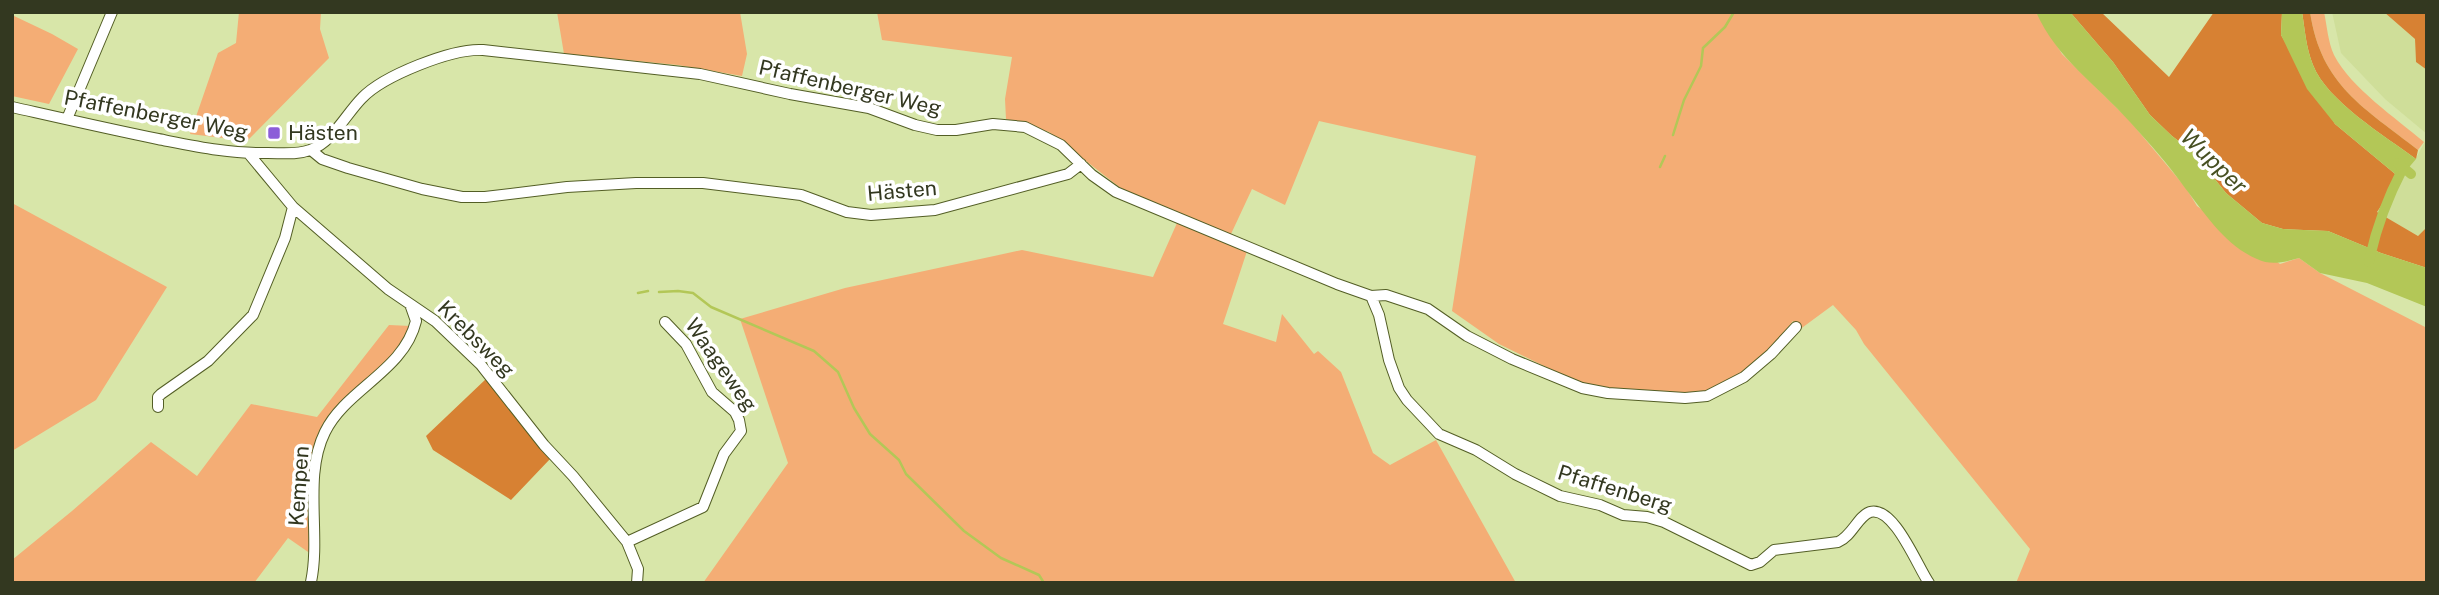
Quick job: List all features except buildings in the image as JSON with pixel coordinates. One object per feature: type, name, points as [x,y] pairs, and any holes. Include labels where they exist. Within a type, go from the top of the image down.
[{"type":"street","points":[[67,119],[112,12]]},
{"type":"street","name":"Pfaffenberger Weg","points":[[12,107],[210,149],[249,154],[288,153],[311,150],[329,137],[359,101],[376,86],[397,74],[476,49],[700,74],[869,108],[937,130],[993,124],[1019,126],[1054,140],[1116,192],[1371,296],[1386,295],[1428,309],[1478,342],[1582,388],[1608,393],[1707,396],[1736,382],[1765,360],[1797,327]]},
{"type":"street","name":"Hästen","points":[[311,150],[322,159],[348,169],[462,197],[577,187],[703,183],[801,195],[847,212],[871,215],[935,210],[1071,173],[1082,164]]},
{"type":"street","name":"Krebsweg","points":[[249,154],[293,207],[388,289],[435,321],[481,365],[544,445],[627,542],[638,569],[638,583]]},
{"type":"street","points":[[158,407],[161,394],[208,360],[253,315],[285,237],[293,207]]},
{"type":"street","name":"Pfaffenberg","points":[[1371,296],[1379,315],[1396,381],[1407,400],[1439,434],[1476,450],[1516,474],[1560,496],[1600,505],[1623,515],[1664,522],[1751,565],[1774,550],[1838,542],[1868,513],[1875,512],[1882,514],[1908,544],[1928,583]]},
{"type":"street","name":"Kempen","points":[[311,582],[315,478],[321,441],[331,421],[387,367],[404,346],[416,321],[410,304]]},
{"type":"street","name":"Waageweg","points":[[627,542],[703,507],[724,454],[740,433],[741,424],[737,415],[712,392],[686,344],[665,322]]},
{"type":"shaded area","points":[[239,12],[321,12],[320,29],[329,58],[247,141],[190,134],[218,53],[236,43]]},
{"type":"shaded area","points":[[557,12],[740,12],[747,54],[742,76],[678,65],[564,54]]},
{"type":"shaded area","points":[[877,12],[2036,12],[2062,54],[2129,120],[2186,188],[2197,206],[2280,264],[2299,258],[2320,273],[2427,328],[2427,583],[2016,583],[2030,549],[1864,344],[1856,330],[1833,305],[1799,330],[1793,321],[1769,352],[1740,377],[1704,394],[1660,394],[1583,385],[1499,344],[1452,311],[1476,156],[1319,121],[1285,205],[1252,189],[1231,234],[1250,242],[1223,324],[1276,342],[1282,314],[1314,354],[1318,351],[1341,372],[1373,453],[1390,465],[1436,440],[1516,583],[703,583],[788,463],[740,319],[845,288],[1022,250],[1153,277],[1181,214],[1123,190],[1049,132],[1006,119],[1005,99],[1012,57],[882,40]]},
{"type":"shaded area","points":[[2036,12],[2070,12],[2113,62],[2150,115],[2193,152],[2226,193],[2262,223],[2283,229],[2328,231],[2427,268],[2427,307],[2367,283],[2320,273],[2299,258],[2273,263],[2257,259],[2235,246],[2208,218],[2137,130],[2066,58]]},
{"type":"shaded area","points":[[2070,12],[2101,12],[2169,77],[2214,12],[2282,12],[2281,35],[2335,124],[2400,178],[2377,212],[2418,236],[2427,227],[2427,268],[2328,231],[2283,229],[2262,223],[2226,193],[2193,152],[2150,115],[2113,62]]},
{"type":"shaded area","points":[[2282,12],[2302,12],[2313,65],[2331,92],[2358,117],[2416,159],[2400,178],[2335,124],[2307,89],[2281,35]]},
{"type":"shaded area","points":[[2302,12],[2310,12],[2324,59],[2335,77],[2363,107],[2418,150],[2416,159],[2358,117],[2320,78],[2309,52]]},
{"type":"shaded area","points":[[2310,12],[2324,12],[2332,50],[2342,67],[2375,102],[2424,142],[2418,150],[2363,107],[2335,77],[2324,59]]},
{"type":"shaded area","points":[[2332,12],[2384,12],[2415,39],[2416,62],[2427,70],[2427,134],[2385,99],[2341,53]]},
{"type":"shaded area","points":[[2384,12],[2427,12],[2427,70],[2416,62],[2415,39]]},
{"type":"shaded area","points":[[12,15],[78,49],[49,104],[12,96]]},
{"type":"shaded area","points":[[2427,138],[2427,227],[2418,236],[2377,212]]},
{"type":"shaded area","points":[[12,203],[167,287],[96,400],[12,451]]},
{"type":"shaded area","points":[[389,325],[411,326],[391,360],[323,428],[311,554],[288,538],[254,583],[12,583],[12,560],[151,442],[197,476],[251,404],[317,417]]},
{"type":"shaded area","points":[[487,378],[550,459],[511,500],[433,450],[426,436]]},
{"type":"waterway","points":[[1673,135],[1684,100],[1701,66],[1703,48],[1725,27],[1734,12]]},
{"type":"waterway","points":[[1660,167],[1665,156]]},
{"type":"waterway","points":[[2398,163],[2411,174]]},
{"type":"waterway","points":[[2369,262],[2383,214],[2403,168]]},
{"type":"waterway","points":[[638,293],[648,291]]},
{"type":"waterway","points":[[659,292],[693,293],[711,307],[814,351],[838,372],[854,408],[870,434],[899,460],[906,474],[964,531],[1001,558],[1039,575],[1044,583]]},
{"type":"place","name":"Hästen","points":[[274,133]]},
{"type":"water label","name":"Wupper","points":[[2214,161]]}]
